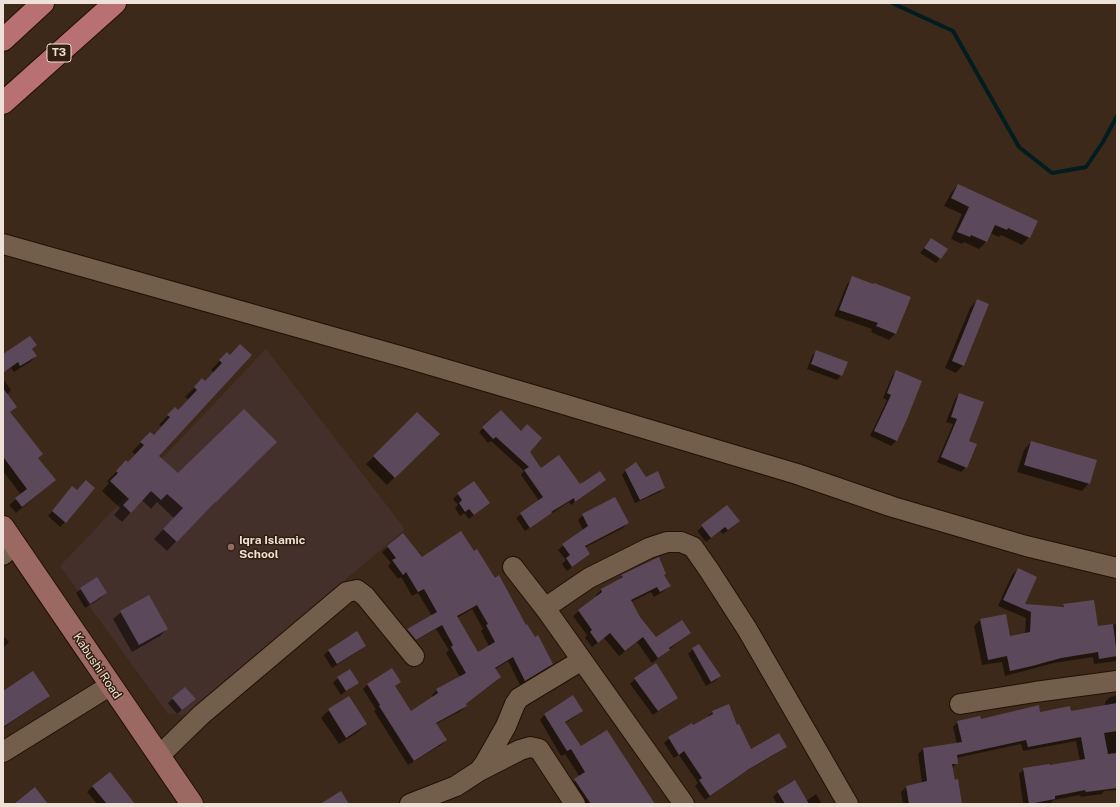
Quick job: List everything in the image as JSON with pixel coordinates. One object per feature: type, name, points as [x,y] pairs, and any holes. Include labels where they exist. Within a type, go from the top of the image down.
[{"type":"highway","points":[[3,40],[43,3]]},
{"type":"highway","name":"T3","points":[[3,103],[115,3]]},
{"type":"main road","name":"Kabushi Road","points":[[7,542],[110,685],[192,804]]},
{"type":"street","points":[[3,244],[324,334],[560,403],[797,474],[893,507],[1026,546],[1117,568]]},
{"type":"street","points":[[545,608],[589,578],[649,548],[667,542],[681,542],[693,547],[710,570],[747,629],[848,804]]},
{"type":"street","points":[[513,567],[545,608],[684,804]]},
{"type":"street","points":[[159,756],[201,715],[347,592],[352,590],[357,590],[365,596],[414,656]]},
{"type":"street","points":[[479,771],[506,726],[519,698],[582,660]]},
{"type":"street","points":[[960,704],[1117,681]]},
{"type":"street","points":[[3,752],[110,685]]},
{"type":"street","points":[[410,804],[456,786],[479,771],[520,750],[530,747],[539,749],[575,804]]},
{"type":"shaded area","name":"Iqra Islamic School","points":[[266,349],[405,529],[186,715],[168,714],[60,566]]},
{"type":"building","points":[[958,184],[1038,221],[1030,238],[1008,228],[1007,230],[995,225],[987,242],[971,235],[970,237],[957,232],[969,207],[951,198]]},
{"type":"building","points":[[931,238],[948,249],[941,259],[924,248]]},
{"type":"building","points":[[852,276],[911,297],[896,334],[876,326],[878,323],[839,310]]},
{"type":"building","points":[[977,299],[989,304],[964,366],[952,361]]},
{"type":"building","points":[[30,336],[37,345],[32,349],[37,356],[20,366],[18,362],[3,373],[3,354]]},
{"type":"building","points":[[240,344],[252,355],[159,456],[178,473],[244,409],[277,442],[215,502],[177,542],[163,529],[183,508],[167,494],[161,500],[151,491],[131,513],[123,505],[129,499],[110,481],[118,473],[116,471],[126,460],[128,462],[144,445],[140,442],[150,432],[154,435],[170,417],[167,415],[175,407],[178,410],[197,390],[194,387],[202,378],[205,381],[222,363],[219,360],[227,352],[230,355]]},
{"type":"building","points":[[816,350],[848,362],[842,376],[811,364]]},
{"type":"building","points":[[896,370],[922,381],[897,441],[874,431],[891,395],[887,393]]},
{"type":"building","points":[[3,388],[17,407],[10,412],[43,454],[38,458],[56,480],[22,507],[15,498],[27,489],[4,458]]},
{"type":"building","points":[[959,393],[984,402],[969,441],[977,444],[967,468],[941,457],[957,419],[951,417]]},
{"type":"building","points":[[501,410],[521,431],[527,424],[542,438],[530,452],[541,468],[559,455],[580,484],[600,471],[606,480],[575,502],[574,498],[551,512],[552,513],[530,528],[520,513],[543,497],[524,470],[529,467],[496,437],[493,439],[482,427]]},
{"type":"building","points":[[417,412],[440,434],[395,478],[373,456]]},
{"type":"building","points":[[1031,441],[1097,460],[1090,484],[1024,465]]},
{"type":"building","points":[[636,462],[646,477],[658,471],[665,488],[640,500],[625,470]]},
{"type":"building","points":[[86,480],[95,488],[66,523],[52,511],[72,486],[77,490]]},
{"type":"building","points":[[474,481],[490,503],[474,515],[469,509],[465,512],[459,503],[462,500],[457,493]]},
{"type":"building","points":[[615,497],[629,523],[585,546],[590,554],[572,567],[566,558],[570,555],[562,544],[588,526],[582,514]]},
{"type":"building","points":[[727,505],[740,521],[728,530],[725,527],[711,538],[701,525]]},
{"type":"building","points":[[461,531],[474,551],[477,549],[495,578],[499,575],[526,625],[527,624],[535,637],[538,635],[553,664],[525,681],[513,657],[495,668],[501,677],[466,704],[467,706],[436,723],[447,740],[414,761],[379,706],[380,705],[367,684],[392,668],[401,682],[395,686],[411,711],[438,693],[436,689],[466,673],[451,647],[453,645],[442,625],[416,640],[407,629],[437,612],[424,589],[418,592],[406,572],[403,575],[392,560],[396,558],[387,546],[403,533],[422,557]],"holes":[[[477,605],[488,624],[486,625],[495,642],[478,652],[457,616]]]},
{"type":"building","points":[[659,557],[666,574],[664,575],[671,586],[660,592],[657,587],[631,600],[640,617],[656,637],[682,620],[691,633],[669,648],[670,650],[658,658],[643,637],[625,651],[610,633],[598,643],[590,632],[592,630],[578,610],[602,592],[601,589],[623,577],[621,575]]},
{"type":"building","points":[[1018,568],[1037,577],[1025,604],[1064,607],[1063,604],[1094,600],[1098,626],[1113,624],[1117,656],[1099,659],[1098,652],[1061,658],[1010,671],[1007,656],[988,660],[980,619],[1006,614],[1010,636],[1030,632],[1031,612],[1003,600]]},
{"type":"building","points":[[97,577],[107,593],[90,604],[80,588]]},
{"type":"building","points":[[149,595],[168,629],[139,645],[120,611]]},
{"type":"building","points":[[357,631],[366,646],[337,664],[328,650]]},
{"type":"building","points":[[699,644],[721,676],[711,682],[692,648]]},
{"type":"building","points":[[656,663],[678,698],[658,711],[634,678]]},
{"type":"building","points":[[350,669],[359,683],[346,691],[337,677]]},
{"type":"building","points":[[33,671],[50,696],[3,727],[3,691]]},
{"type":"building","points":[[185,687],[196,699],[182,710],[172,698]]},
{"type":"building","points":[[573,695],[583,711],[565,722],[581,746],[607,730],[655,804],[591,804],[574,779],[585,772],[571,749],[567,751],[544,714]]},
{"type":"building","points":[[349,696],[367,724],[346,738],[328,709]]},
{"type":"building","points":[[1117,703],[1117,731],[1104,733],[1108,754],[1117,753],[1117,788],[1086,792],[1085,790],[1055,796],[1055,799],[1029,804],[1023,768],[1085,759],[1081,737],[1028,747],[1026,740],[957,755],[958,764],[952,764],[955,780],[958,779],[962,804],[909,804],[906,786],[927,781],[923,748],[962,742],[957,721],[980,716],[981,719],[1039,705],[1040,712],[1070,706],[1071,711]]},
{"type":"building","points":[[729,704],[737,725],[739,724],[751,749],[779,733],[787,747],[749,769],[710,796],[699,780],[702,778],[684,751],[679,755],[668,737],[692,723],[693,725],[713,714],[712,711]]},
{"type":"building","points":[[110,772],[135,804],[107,804],[92,786]]},
{"type":"building","points":[[795,780],[809,804],[785,804],[777,791]]},
{"type":"building","points":[[35,787],[48,804],[14,804]]},
{"type":"building","points":[[341,791],[349,804],[320,804]]},
{"type":"waterway","points":[[892,3],[953,31],[1019,147],[1052,173],[1086,167],[1103,142],[1117,116]]},
{"type":"place","name":"Iqra Islamic School","points":[[231,547]]}]
